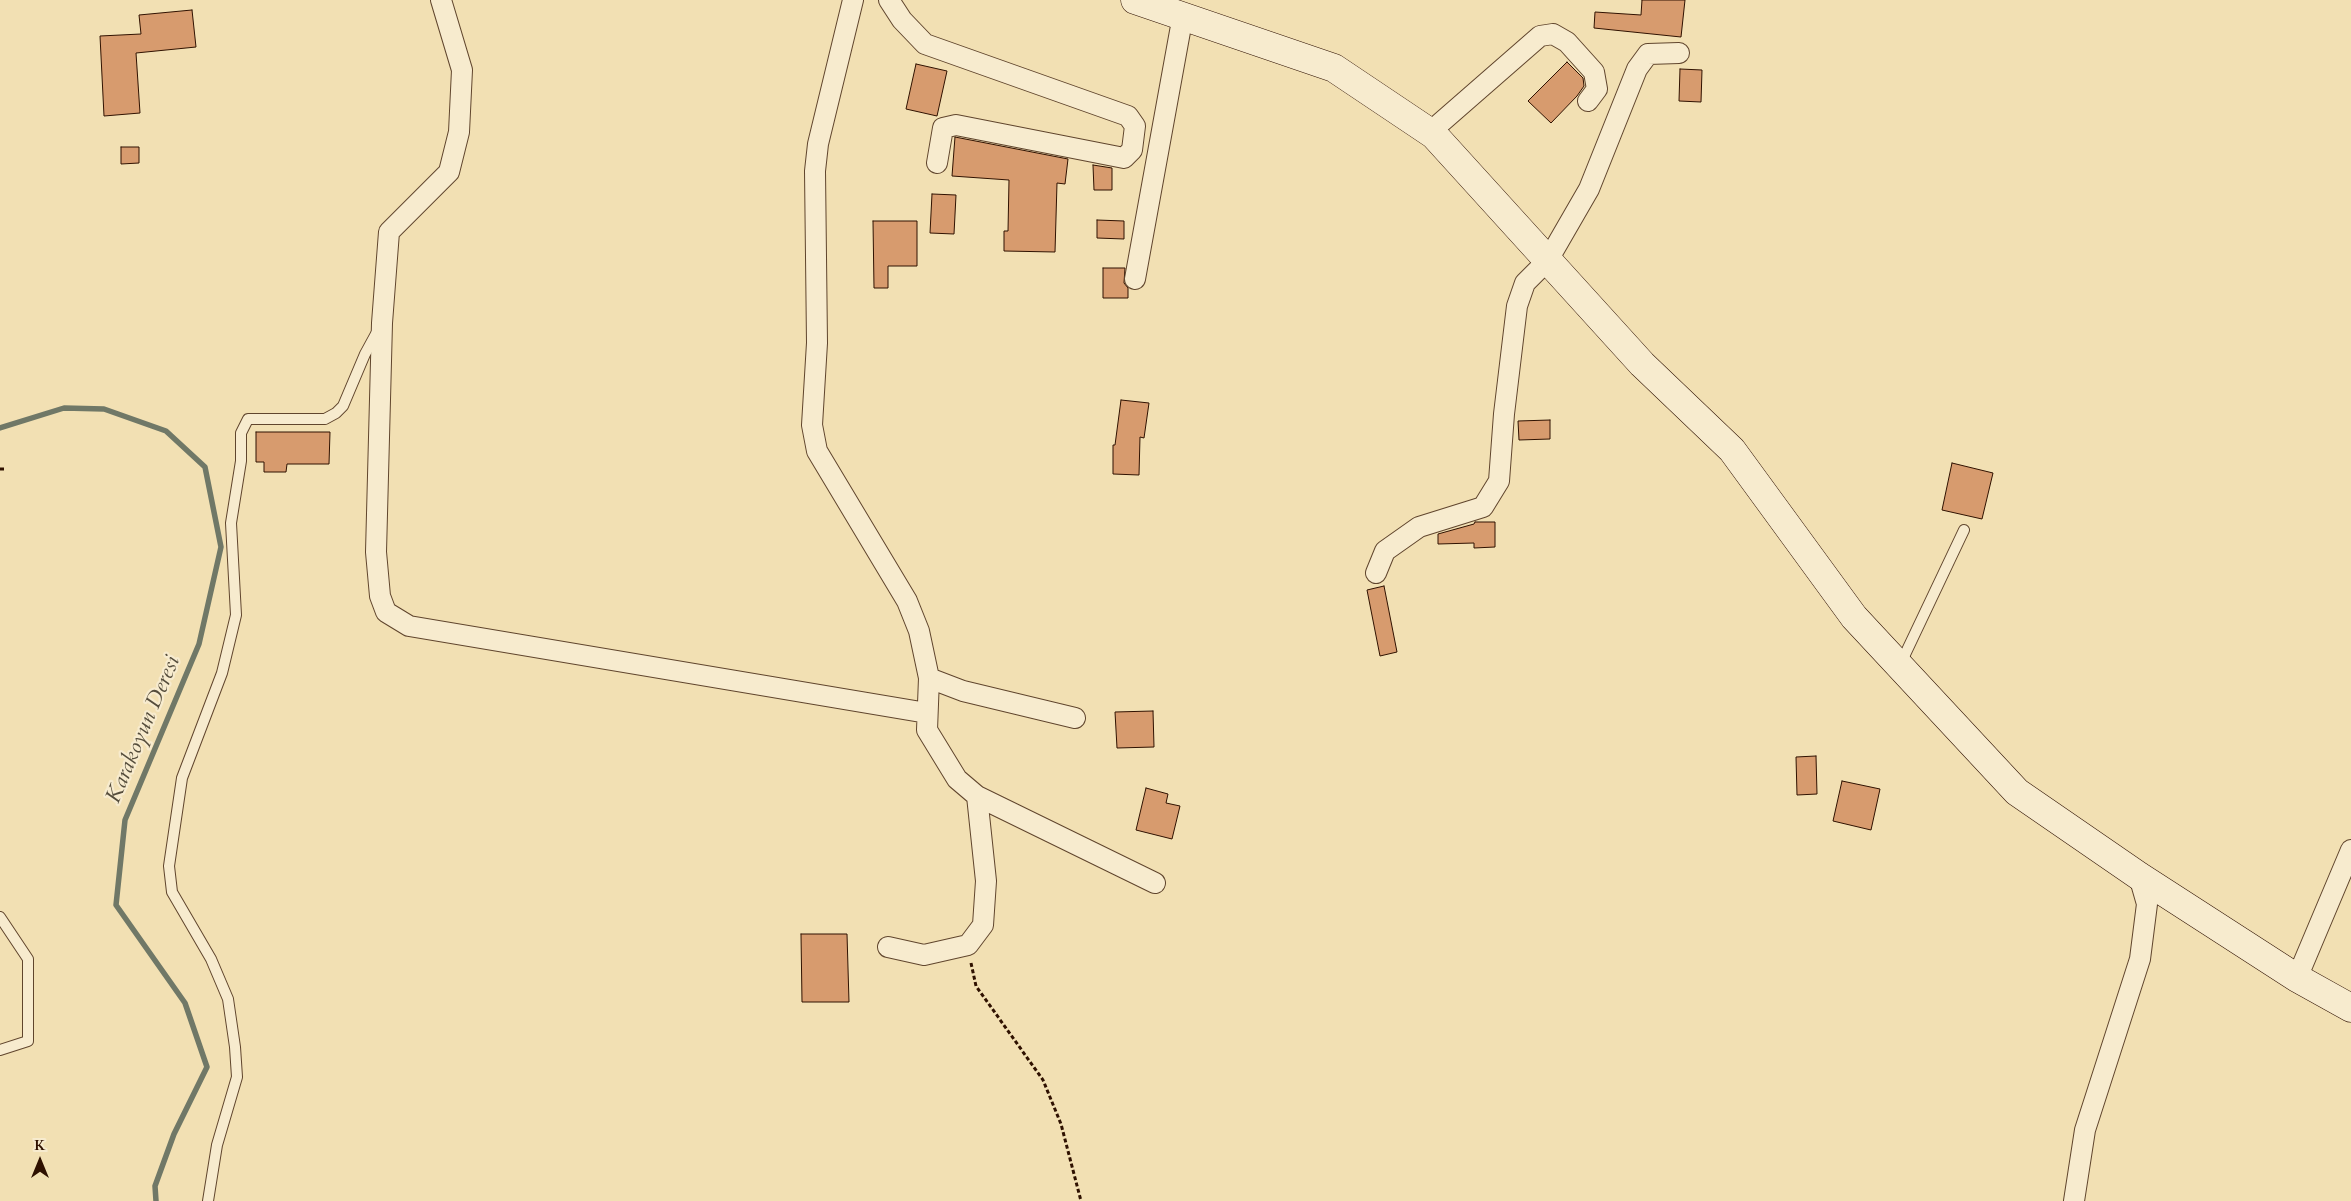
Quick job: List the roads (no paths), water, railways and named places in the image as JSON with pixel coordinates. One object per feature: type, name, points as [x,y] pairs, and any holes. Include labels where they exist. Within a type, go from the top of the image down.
[{"type":"street","points":[[441,0],[462,70],[459,132],[449,172],[389,232],[382,323],[376,552],[380,596],[386,612],[410,626],[927,713]]},
{"type":"street","points":[[853,0],[818,144],[815,170],[817,344],[812,424],[817,451],[907,601],[919,632],[929,678],[927,730],[957,779],[977,796],[1155,883]]},
{"type":"street","points":[[888,0],[902,20],[925,44],[1128,116],[1134,126],[1132,150],[1124,158],[956,125],[943,128],[937,163]]},
{"type":"street","points":[[1135,0],[1334,68],[1430,132],[1642,364],[1732,450],[1854,617],[2017,792],[2139,876],[2297,978],[2351,1008]]},
{"type":"street","points":[[1134,279],[1183,15]]},
{"type":"street","points":[[1430,132],[1540,36],[1553,34],[1567,42],[1594,72],[1597,89],[1588,101]]},
{"type":"street","points":[[1376,573],[1386,551],[1419,526],[1483,506],[1499,481],[1504,414],[1516,306],[1525,283],[1548,260],[1589,189],[1637,69],[1648,54],[1679,53]]},
{"type":"street","points":[[929,678],[963,691],[1075,718]]},
{"type":"street","points":[[888,947],[924,955],[968,945],[983,924],[986,881],[977,796]]},
{"type":"street","points":[[2297,978],[2351,850]]},
{"type":"street","points":[[2074,1201],[2085,1130],[2140,959],[2147,904],[2139,876]]},
{"type":"lane","points":[[208,1201],[217,1145],[237,1078],[235,1047],[228,999],[211,958],[172,892],[169,866],[182,778],[222,673],[236,615],[231,523],[241,461],[241,433],[248,419],[325,419],[336,413],[343,406],[365,354],[382,323]]},
{"type":"lane","points":[[1900,666],[1964,530]]},
{"type":"lane","points":[[0,918],[28,959],[28,1041],[0,1050]]},
{"type":"waterway","name":"Karakoyun Deresi","points":[[0,428],[64,408],[104,409],[166,431],[205,467],[221,547],[199,644],[125,820],[116,905],[185,1003],[207,1067],[174,1134],[155,1186],[156,1201]]}]
